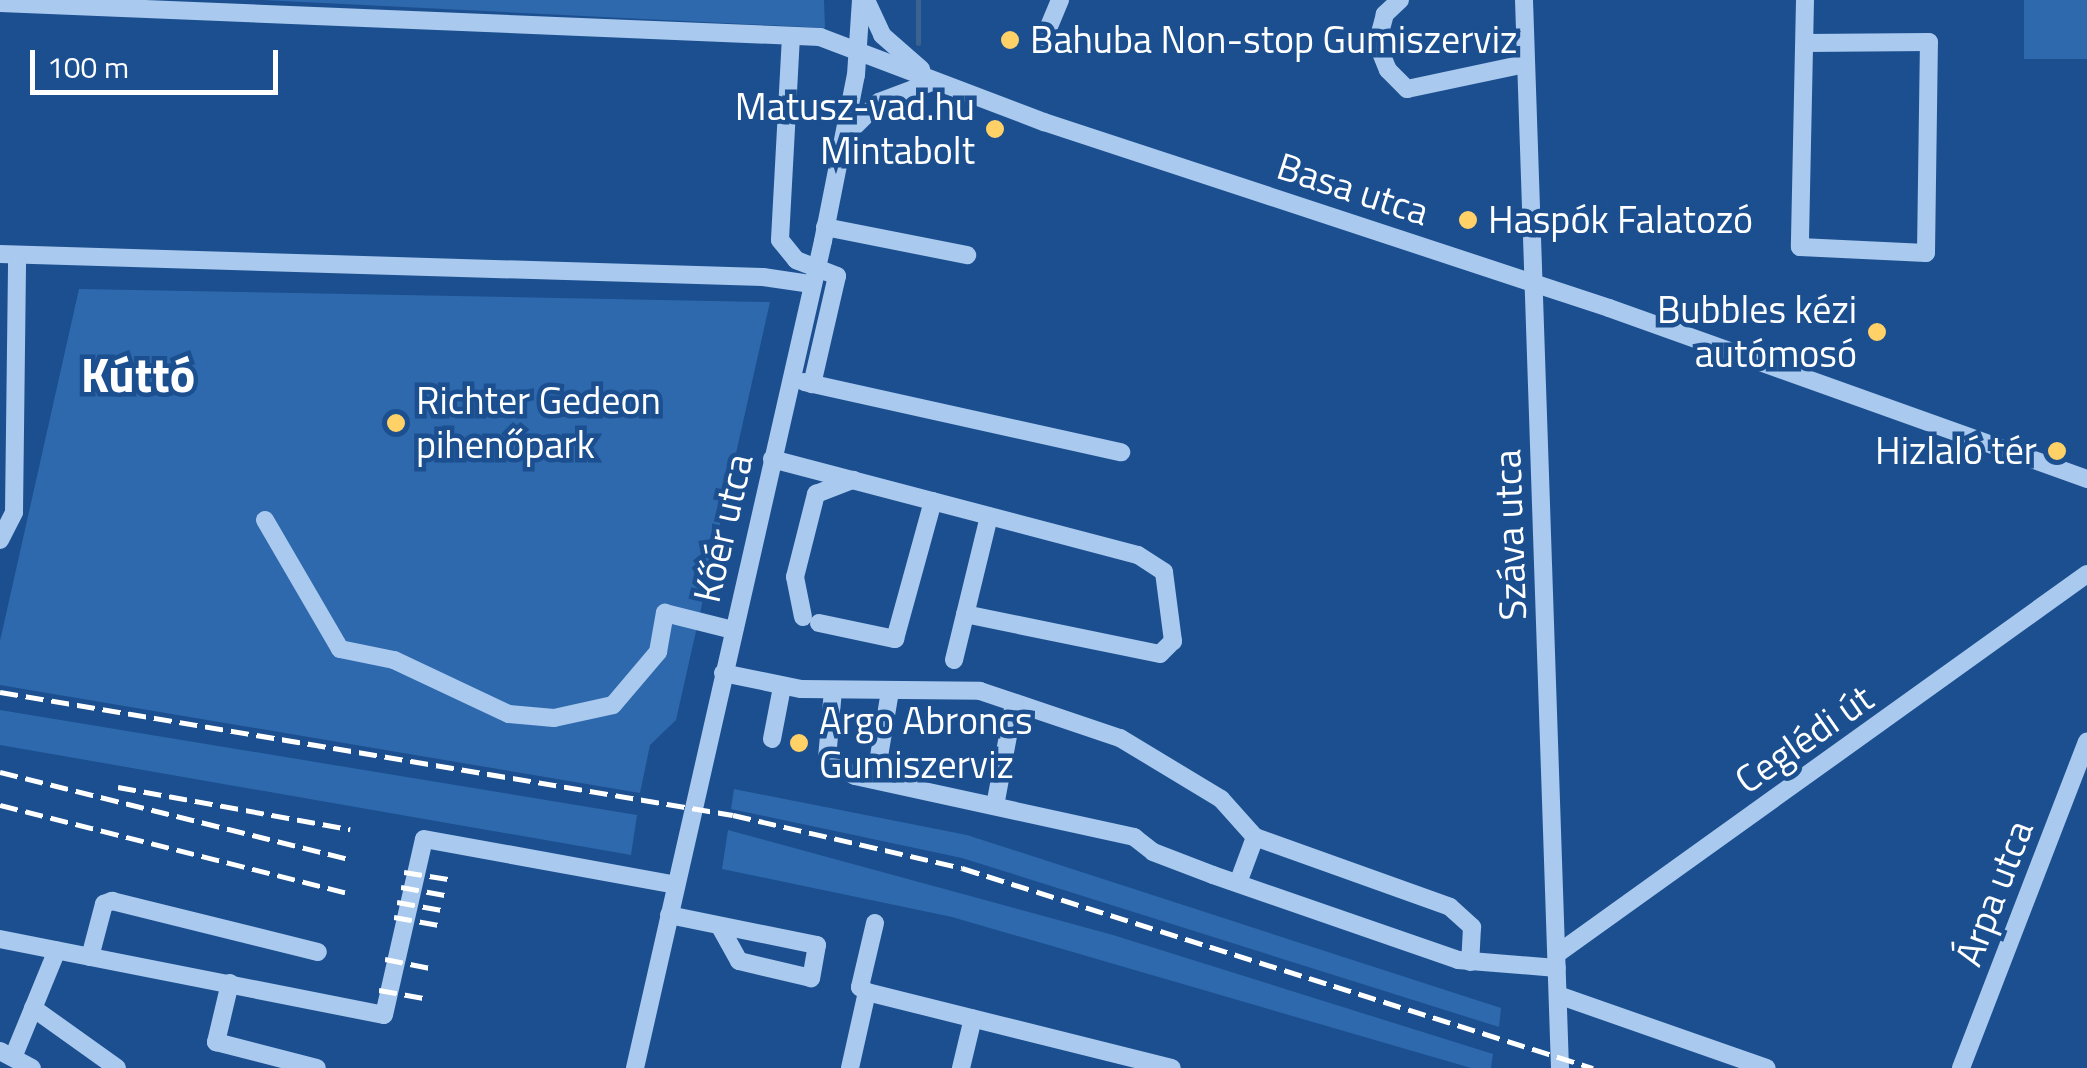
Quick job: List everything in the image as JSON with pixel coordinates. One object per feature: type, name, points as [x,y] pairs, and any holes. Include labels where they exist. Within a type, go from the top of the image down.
[{"type":"street","name":"Kőér utca","points":[[635,1068],[825,228],[844,137],[864,0]]},
{"type":"street","name":"Basa utca","points":[[864,0],[894,50],[937,81]]},
{"type":"street","points":[[1040,48],[1060,0]]},
{"type":"street","points":[[1400,0],[1385,14],[1377,43],[1388,70],[1407,89],[1526,64]]},
{"type":"street","name":"Száva utca","points":[[1524,0],[1560,1068]]},
{"type":"street","points":[[1805,0],[1800,247],[1926,254],[1929,42],[1805,43]]},
{"type":"street","name":"Basa utca","points":[[0,3],[820,37],[937,81],[1534,284],[2087,479]]},
{"type":"street","points":[[791,36],[780,240],[813,276]]},
{"type":"street","points":[[844,137],[890,96],[937,81]]},
{"type":"street","points":[[825,228],[967,255]]},
{"type":"street","points":[[0,540],[14,512],[8,412],[9,255],[837,276],[812,384]]},
{"type":"street","points":[[790,378],[1121,452]]},
{"type":"street","points":[[772,458],[1138,556],[1164,572],[1173,641],[1160,654],[965,614]]},
{"type":"street","points":[[853,480],[816,494],[795,577],[811,620],[895,639],[933,501]]},
{"type":"street","points":[[954,660],[988,516]]},
{"type":"street","points":[[265,520],[340,649],[394,660],[509,714],[554,718],[613,705],[658,652],[666,614],[733,630]]},
{"type":"street","name":"Ceglédi út","points":[[1557,961],[2087,574]]},
{"type":"street","points":[[723,673],[782,687],[980,691],[1120,738],[1220,798],[1255,837],[1450,907],[1472,927],[1470,962]]},
{"type":"street","points":[[772,739],[782,687]]},
{"type":"street","points":[[833,690],[827,758],[837,769],[1134,837],[1153,852],[1470,962],[1557,961]]},
{"type":"street","points":[[875,780],[890,691]]},
{"type":"street","points":[[995,806],[1014,703]]},
{"type":"street","name":"Árpa utca","points":[[1961,1068],[2087,741]]},
{"type":"street","points":[[1238,883],[1255,837]]},
{"type":"street","points":[[0,938],[384,1015],[424,839],[676,885]]},
{"type":"street","points":[[90,957],[104,904],[112,901],[318,952]]},
{"type":"street","points":[[669,915],[817,946],[810,978],[733,956],[720,927]]},
{"type":"street","points":[[875,923],[860,987],[867,992],[1172,1068]]},
{"type":"street","points":[[771,969],[779,937]]},
{"type":"street","points":[[771,969],[779,937]]},
{"type":"street","points":[[32,1068],[7,1053],[34,1008],[56,950]]},
{"type":"street","points":[[230,983],[216,1042],[318,1068]]},
{"type":"street","points":[[850,1068],[867,992]]},
{"type":"street","points":[[1558,996],[1767,1068]]},
{"type":"street","points":[[34,1008],[116,1068]]},
{"type":"street","points":[[960,1068],[973,1018]]},
{"type":"street","points":[[1090,1068],[1095,1048]]},
{"type":"shaded area","points":[[262,0],[824,0],[825,28]]},
{"type":"shaded area","points":[[2024,0],[2087,0],[2087,59],[2024,59]]},
{"type":"shaded area","name":"Richter Gedeon pihenőpark","points":[[79,289],[770,302],[676,720],[650,745],[640,793],[0,685],[0,641]]},
{"type":"shaded area","points":[[0,710],[637,815],[631,855],[0,745]]},
{"type":"shaded area","points":[[734,789],[967,835],[1501,1008],[1499,1027],[962,858],[731,809]]},
{"type":"shaded area","points":[[728,830],[1113,935],[1493,1054],[1491,1068],[1471,1068],[952,917],[722,869]]},
{"type":"waterway","points":[[918,0],[918,43]]},
{"type":"railway","points":[[0,692],[733,815],[962,868],[1593,1068]]},
{"type":"railway","points":[[0,772],[352,860]]},
{"type":"railway","points":[[118,787],[350,829]]},
{"type":"railway","points":[[0,805],[345,892]]},
{"type":"railway","points":[[404,872],[454,880]]},
{"type":"railway","points":[[401,887],[450,896]]},
{"type":"railway","points":[[397,902],[447,911]]},
{"type":"railway","points":[[394,917],[444,926]]},
{"type":"railway","points":[[385,959],[435,969]]},
{"type":"railway","points":[[379,990],[429,999]]},
{"type":"place","name":"Bahuba Non-stop Gumiszerviz","points":[[1010,40]]},
{"type":"place","name":"Matusz-vad.hu Mintabolt","points":[[995,129]]},
{"type":"place","name":"Haspók Falatozó","points":[[1468,220]]},
{"type":"place","name":"Bubbles kézi autómosó","points":[[1877,332]]},
{"type":"place","name":"Richter Gedeon pihenőpark","points":[[396,423]]},
{"type":"place","name":"Hizlaló tér","points":[[2057,451]]},
{"type":"place","name":"Argo Abroncs Gumiszerviz","points":[[799,743]]},
{"type":"district","name":"Kúttó","points":[[138,375]]}]
